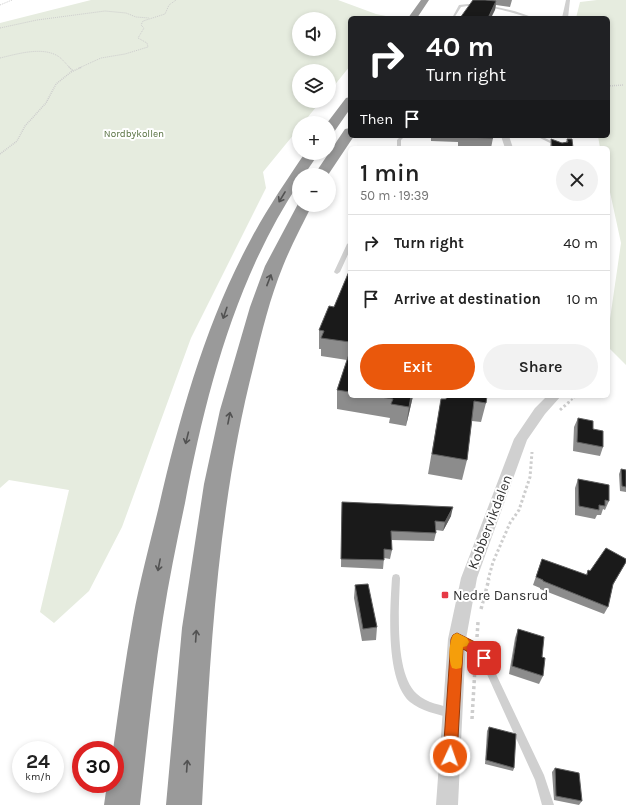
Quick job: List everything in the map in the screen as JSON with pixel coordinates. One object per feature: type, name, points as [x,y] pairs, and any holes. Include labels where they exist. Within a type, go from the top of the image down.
[{"type":"highway","points":[[413,16],[425,0]]},
{"type":"highway","points":[[411,1],[415,6],[412,16]]},
{"type":"highway","points":[[336,119],[348,103]]},
{"type":"highway","points":[[326,168],[348,135]]},
{"type":"highway","points":[[122,805],[146,629],[175,484],[193,412],[211,352],[231,297],[268,219],[307,160]]},
{"type":"highway","points":[[184,805],[196,628],[216,484],[231,410],[259,307],[274,266],[301,212]]},
{"type":"street","points":[[565,16],[568,0]]},
{"type":"street","name":"Kobbervikdalen","points":[[447,805],[457,639],[469,578],[521,439],[540,411],[553,398]]},
{"type":"lane","points":[[454,16],[460,6],[472,4],[501,9],[527,16]]},
{"type":"lane","points":[[542,138],[559,146]]},
{"type":"lane","points":[[337,272],[348,248]]},
{"type":"lane","points":[[396,578],[395,609],[397,656],[401,677],[406,689],[412,697],[421,703],[452,714]]},
{"type":"lane","points":[[457,639],[476,649],[484,658],[540,779],[548,805]]},
{"type":"path","points":[[0,5],[12,0]]},
{"type":"path","points":[[0,154],[17,141],[25,126],[46,102],[56,84],[71,72],[101,58],[125,54],[148,47],[147,43],[138,38],[144,28],[141,25],[143,21],[165,14],[169,5],[176,0]]},
{"type":"path","points":[[0,28],[37,20],[105,11],[126,13],[150,18]]},
{"type":"path","points":[[0,58],[23,53],[52,53],[57,55],[72,70],[71,72]]},
{"type":"path","points":[[610,86],[622,85]]},
{"type":"path","points":[[558,412],[574,398]]},
{"type":"path","points":[[481,610],[493,562],[503,537],[521,503],[530,477],[532,452],[534,446]]},
{"type":"path","points":[[471,721],[479,618]]},
{"type":"green space","name":"Nordbykollen","points":[[91,0],[338,0],[376,14],[386,16],[348,16],[348,68],[336,83],[336,64],[292,64],[292,108],[315,108],[309,116],[292,116],[292,137],[263,172],[266,188],[191,338],[122,527],[89,591],[54,623],[40,612],[69,490],[9,480],[0,488],[0,23]]},
{"type":"green space","points":[[597,0],[626,0],[626,365],[610,349],[610,319],[621,243],[610,192],[610,146],[600,146],[598,138],[610,138],[610,16],[576,16],[580,2]]},
{"type":"building","points":[[473,0],[496,1],[489,16],[461,16]]},
{"type":"building","points":[[551,139],[562,143],[568,142],[567,139],[572,139],[573,146],[552,146]]},
{"type":"building","points":[[348,274],[348,342],[321,338],[324,331],[319,330],[329,306],[334,307]]},
{"type":"building","points":[[348,357],[348,392],[337,390]]},
{"type":"building","points":[[387,398],[411,398],[409,407],[391,404],[393,399]]},
{"type":"building","points":[[487,398],[486,403],[474,401],[467,460],[432,454],[441,399]]},
{"type":"building","points":[[578,418],[593,421],[593,429],[603,431],[603,447],[577,442]]},
{"type":"building","points":[[621,469],[626,470],[626,487],[622,486]]},
{"type":"building","points":[[578,479],[609,485],[609,501],[605,500],[605,506],[599,505],[599,510],[579,506]]},
{"type":"building","points":[[342,502],[453,507],[445,522],[435,521],[436,533],[391,531],[392,550],[384,549],[384,560],[341,559]]},
{"type":"building","points":[[606,548],[626,559],[626,562],[613,584],[608,607],[536,577],[542,559],[587,575],[588,570],[590,571]]},
{"type":"building","points":[[368,584],[377,627],[363,629],[355,585]]},
{"type":"building","points":[[518,629],[544,637],[542,657],[545,658],[543,676],[512,666]]},
{"type":"building","points":[[489,727],[516,734],[514,768],[486,760]]},
{"type":"building","points":[[555,768],[579,773],[582,801],[556,796]]},
{"type":"slow traffic","points":[[456,663],[457,639],[462,642]]},
{"type":"place","name":"Nedre Dansrud","points":[[445,595]]},
{"type":"route","points":[[450,756],[457,639],[476,649],[484,658]]}]
